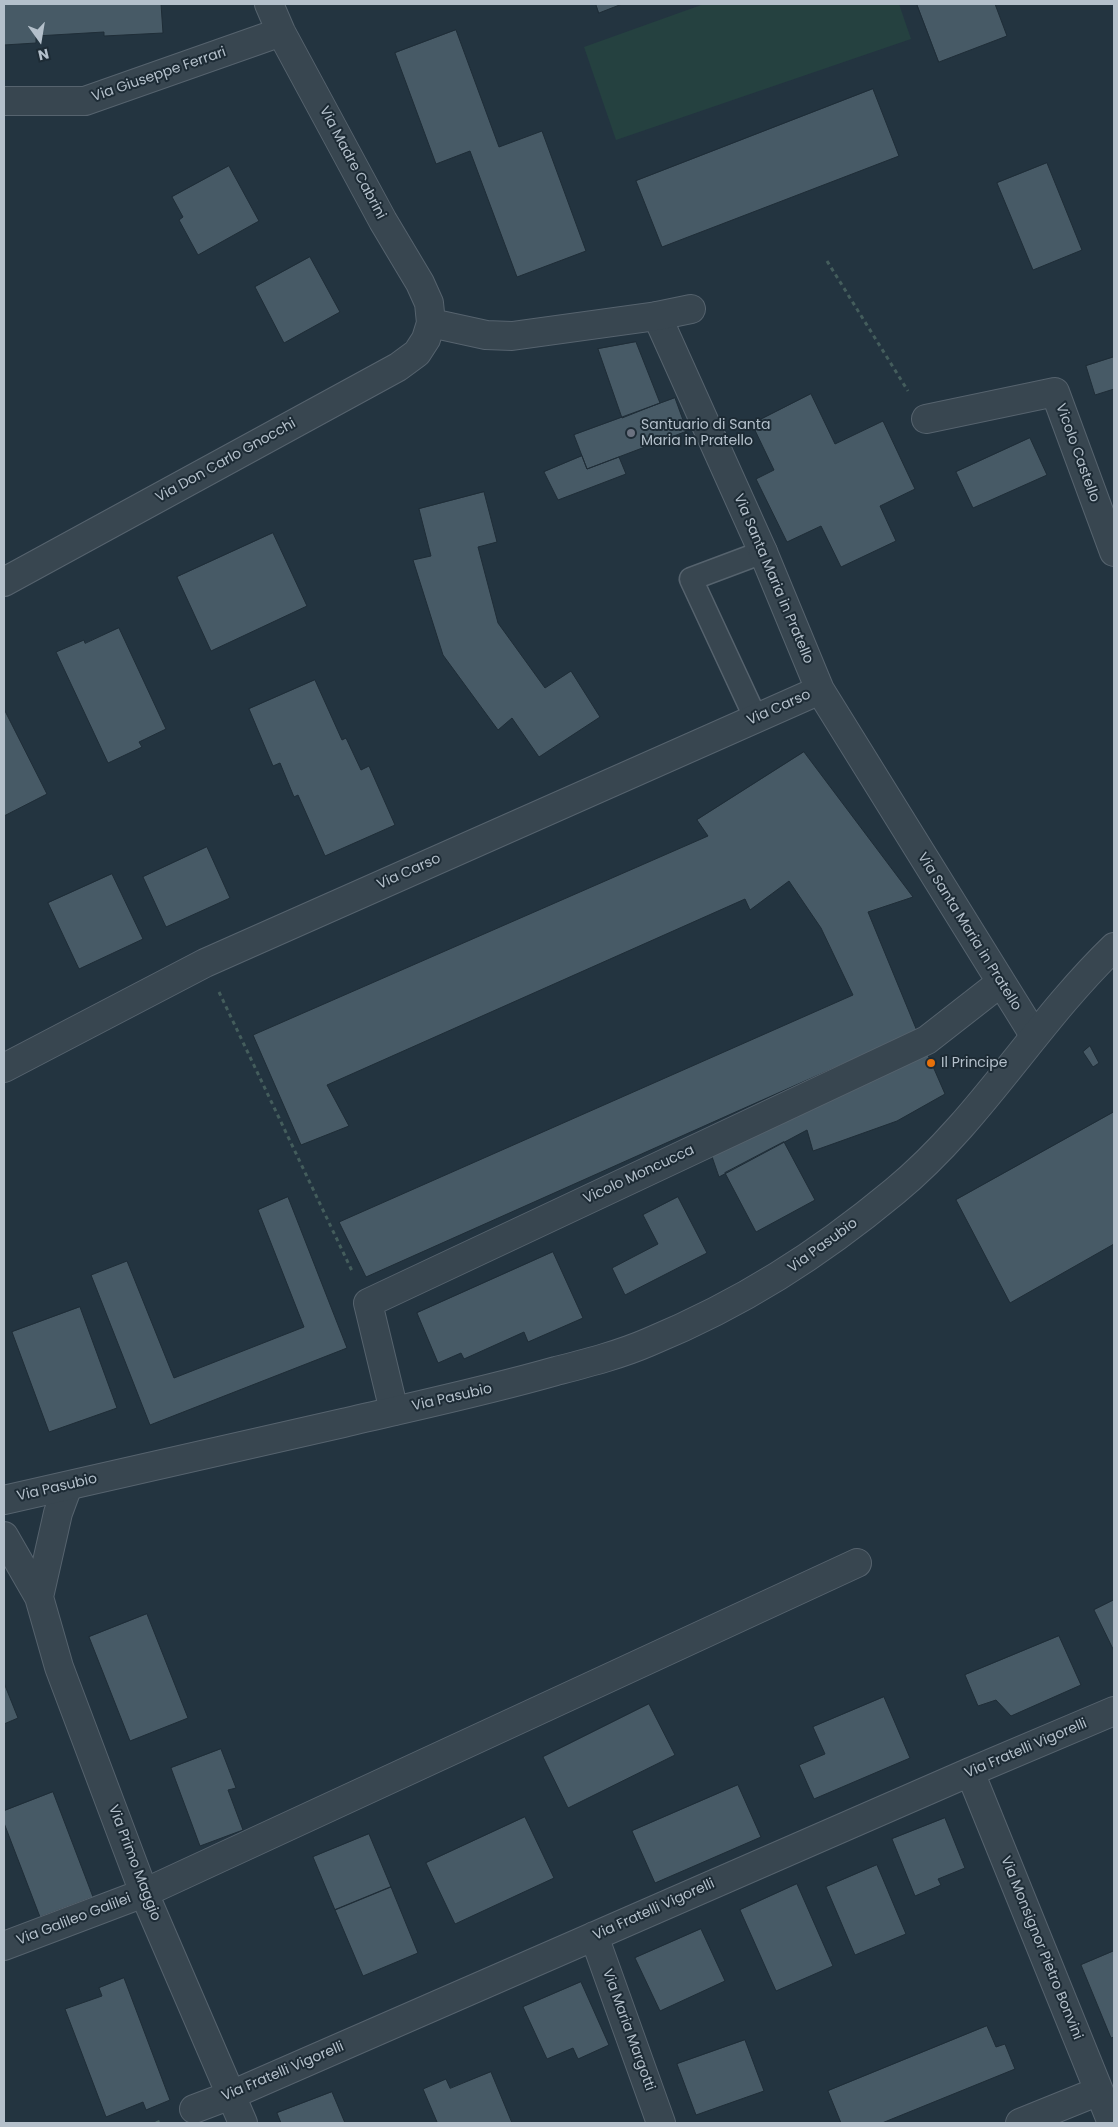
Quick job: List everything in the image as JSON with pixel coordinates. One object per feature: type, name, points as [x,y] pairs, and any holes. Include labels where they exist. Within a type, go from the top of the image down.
[{"type":"street","name":"Via Madre Cabrini","points":[[269,4],[281,32],[383,221],[420,283],[429,303],[431,323]]},
{"type":"street","name":"Via Giuseppe Ferrari","points":[[4,101],[85,101],[281,32]]},
{"type":"street","points":[[431,323],[486,335],[512,336],[657,316],[690,309]]},
{"type":"street","name":"Via Santa Maria in Pratello","points":[[657,316],[762,552],[820,690],[1034,1035]]},
{"type":"street","name":"Via Don Carlo Gnocchi","points":[[4,582],[398,367],[417,353],[426,339],[431,323]]},
{"type":"street","name":"Vicolo Castello","points":[[926,419],[1054,392],[1114,552]]},
{"type":"street","name":"Via Carso","points":[[4,1068],[205,963],[820,690]]},
{"type":"street","name":"Via Pasubio","points":[[4,1500],[442,1401],[518,1382],[601,1359],[648,1343],[731,1304],[802,1263],[867,1214],[928,1162],[965,1122],[1034,1035],[1091,970],[1114,947]]},
{"type":"street","name":"Vicolo Moncucca","points":[[368,1303],[927,1040],[1000,983]]},
{"type":"street","points":[[368,1303],[394,1411]]},
{"type":"street","name":"Via Primo Maggio","points":[[39,1596],[58,1513],[68,1486]]},
{"type":"street","name":"Via Primo Maggio","points":[[4,1536],[39,1596],[59,1666],[144,1893],[242,2123]]},
{"type":"street","name":"Via Galileo Galilei","points":[[4,1946],[144,1893],[857,1563]]},
{"type":"street","name":"Via Fratelli Vigorelli","points":[[194,2109],[231,2095],[1114,1711]]},
{"type":"street","name":"Via Monsignor Pietro Bonvini","points":[[970,1772],[1112,2123]]},
{"type":"street","name":"Via Maria Margotti","points":[[594,1936],[661,2123]]},
{"type":"street","points":[[1020,2123],[1099,2091]]},
{"type":"lane","points":[[756,719],[690,579],[762,552]]},
{"type":"path","points":[[827,260],[926,419]]},
{"type":"path","points":[[205,963],[368,1303]]},
{"type":"green space","points":[[704,4],[899,4],[911,39],[616,140],[584,47]]},
{"type":"building","points":[[4,4],[161,4],[163,33],[104,36],[104,32],[36,36],[36,43],[4,45]]},
{"type":"building","points":[[596,4],[622,4],[599,13]]},
{"type":"building","points":[[917,4],[995,4],[1007,36],[939,62]]},
{"type":"building","points":[[456,30],[499,147],[542,131],[586,251],[517,277],[470,151],[436,164],[395,53]]},
{"type":"building","points":[[873,89],[899,156],[662,247],[636,181]]},
{"type":"building","points":[[1047,163],[1082,250],[1033,270],[997,183]]},
{"type":"building","points":[[229,166],[259,221],[198,255],[179,220],[183,217],[172,197]]},
{"type":"building","points":[[310,257],[340,312],[284,343],[255,287]]},
{"type":"building","points":[[636,342],[660,403],[622,418],[598,349]]},
{"type":"building","points":[[1114,357],[1114,389],[1095,395],[1086,366]]},
{"type":"building","points":[[811,394],[835,444],[883,421],[915,489],[880,506],[896,541],[841,567],[821,526],[787,542],[756,479],[774,470],[752,424]]},
{"type":"building","name":"Santuario di Santa Maria in Pratello","points":[[675,398],[687,431],[587,469],[574,435]]},
{"type":"building","points":[[1030,438],[1047,475],[973,508],[956,472]]},
{"type":"building","points":[[582,456],[587,469],[619,457],[626,474],[558,500],[544,472]]},
{"type":"building","points":[[484,492],[497,542],[478,547],[498,623],[545,688],[571,671],[600,717],[539,757],[512,718],[498,730],[443,655],[413,560],[431,556],[419,509]]},
{"type":"building","points":[[273,533],[307,606],[211,651],[177,577]]},
{"type":"building","points":[[119,628],[166,729],[139,742],[142,747],[108,763],[56,652],[84,640],[85,643]]},
{"type":"building","points":[[315,680],[342,740],[346,738],[361,770],[369,766],[395,825],[325,856],[298,795],[294,797],[280,763],[273,766],[249,709]]},
{"type":"building","points":[[4,709],[47,794],[4,816]]},
{"type":"building","points":[[804,752],[913,897],[868,912],[917,1031],[366,1277],[339,1222],[853,995],[821,928],[789,881],[750,910],[745,899],[327,1085],[349,1126],[301,1145],[253,1035],[708,836],[697,820]]},
{"type":"building","points":[[207,847],[230,898],[166,927],[143,877]]},
{"type":"building","points":[[112,874],[143,939],[79,969],[48,903]]},
{"type":"building","points":[[1090,1046],[1099,1063],[1093,1067],[1083,1052]]},
{"type":"building","points":[[928,1055],[945,1094],[897,1121],[813,1151],[807,1130],[719,1177],[708,1145]]},
{"type":"building","points":[[1114,1112],[1114,1244],[1010,1303],[956,1200]]},
{"type":"building","points":[[784,1142],[815,1200],[756,1232],[725,1173]]},
{"type":"building","points":[[288,1197],[347,1348],[150,1425],[91,1275],[127,1261],[174,1378],[304,1327],[258,1210]]},
{"type":"building","points":[[678,1197],[707,1253],[625,1295],[612,1268],[658,1244],[643,1215]]},
{"type":"building","points":[[553,1252],[583,1318],[528,1342],[524,1332],[464,1359],[461,1353],[438,1363],[417,1313]]},
{"type":"building","points":[[80,1307],[117,1408],[49,1432],[12,1332]]},
{"type":"building","points":[[1114,1600],[1114,1651],[1094,1610]]},
{"type":"building","points":[[147,1614],[188,1718],[130,1741],[89,1637]]},
{"type":"building","points":[[1059,1636],[1081,1685],[1011,1716],[996,1700],[978,1706],[965,1675]]},
{"type":"building","points":[[4,1683],[18,1718],[4,1724]]},
{"type":"building","points":[[884,1697],[910,1758],[814,1799],[799,1765],[825,1754],[813,1727]]},
{"type":"building","points":[[649,1704],[675,1755],[568,1808],[543,1757]]},
{"type":"building","points":[[221,1749],[236,1788],[228,1790],[243,1830],[200,1846],[171,1768]]},
{"type":"building","points":[[738,1785],[761,1837],[655,1883],[632,1831]]},
{"type":"building","points":[[53,1792],[93,1897],[40,1917],[4,1823],[4,1811]]},
{"type":"building","points":[[525,1817],[554,1878],[455,1924],[426,1863]]},
{"type":"building","points":[[945,1818],[965,1868],[938,1879],[941,1885],[915,1896],[892,1839]]},
{"type":"building","points":[[369,1834],[391,1887],[335,1910],[313,1857]]},
{"type":"building","points":[[877,1865],[906,1934],[855,1955],[826,1887]]},
{"type":"building","points":[[797,1884],[833,1966],[776,1991],[740,1910]]},
{"type":"building","points":[[391,1887],[418,1953],[363,1976],[335,1910]]},
{"type":"building","points":[[701,1929],[725,1981],[660,2011],[635,1958]]},
{"type":"building","points":[[1114,1951],[1114,2037],[1111,2038],[1081,1965]]},
{"type":"building","points":[[124,1978],[170,2100],[146,2110],[143,2102],[106,2117],[65,2009],[102,1996],[99,1988]]},
{"type":"building","points":[[581,1982],[609,2045],[578,2059],[573,2048],[547,2059],[523,2007]]},
{"type":"building","points":[[987,2026],[996,2047],[1005,2044],[1015,2069],[882,2123],[841,2123],[828,2091]]},
{"type":"building","points":[[745,2040],[764,2091],[696,2115],[677,2064]]},
{"type":"building","points":[[491,2072],[512,2123],[435,2123],[437,2122],[423,2089],[446,2079],[450,2088]]},
{"type":"building","points":[[332,2092],[345,2123],[281,2123],[277,2113]]},
{"type":"place","name":"Santuario di Santa Maria in Pratello","points":[[631,433]]},
{"type":"place","name":"Il Principe","points":[[931,1063]]}]
